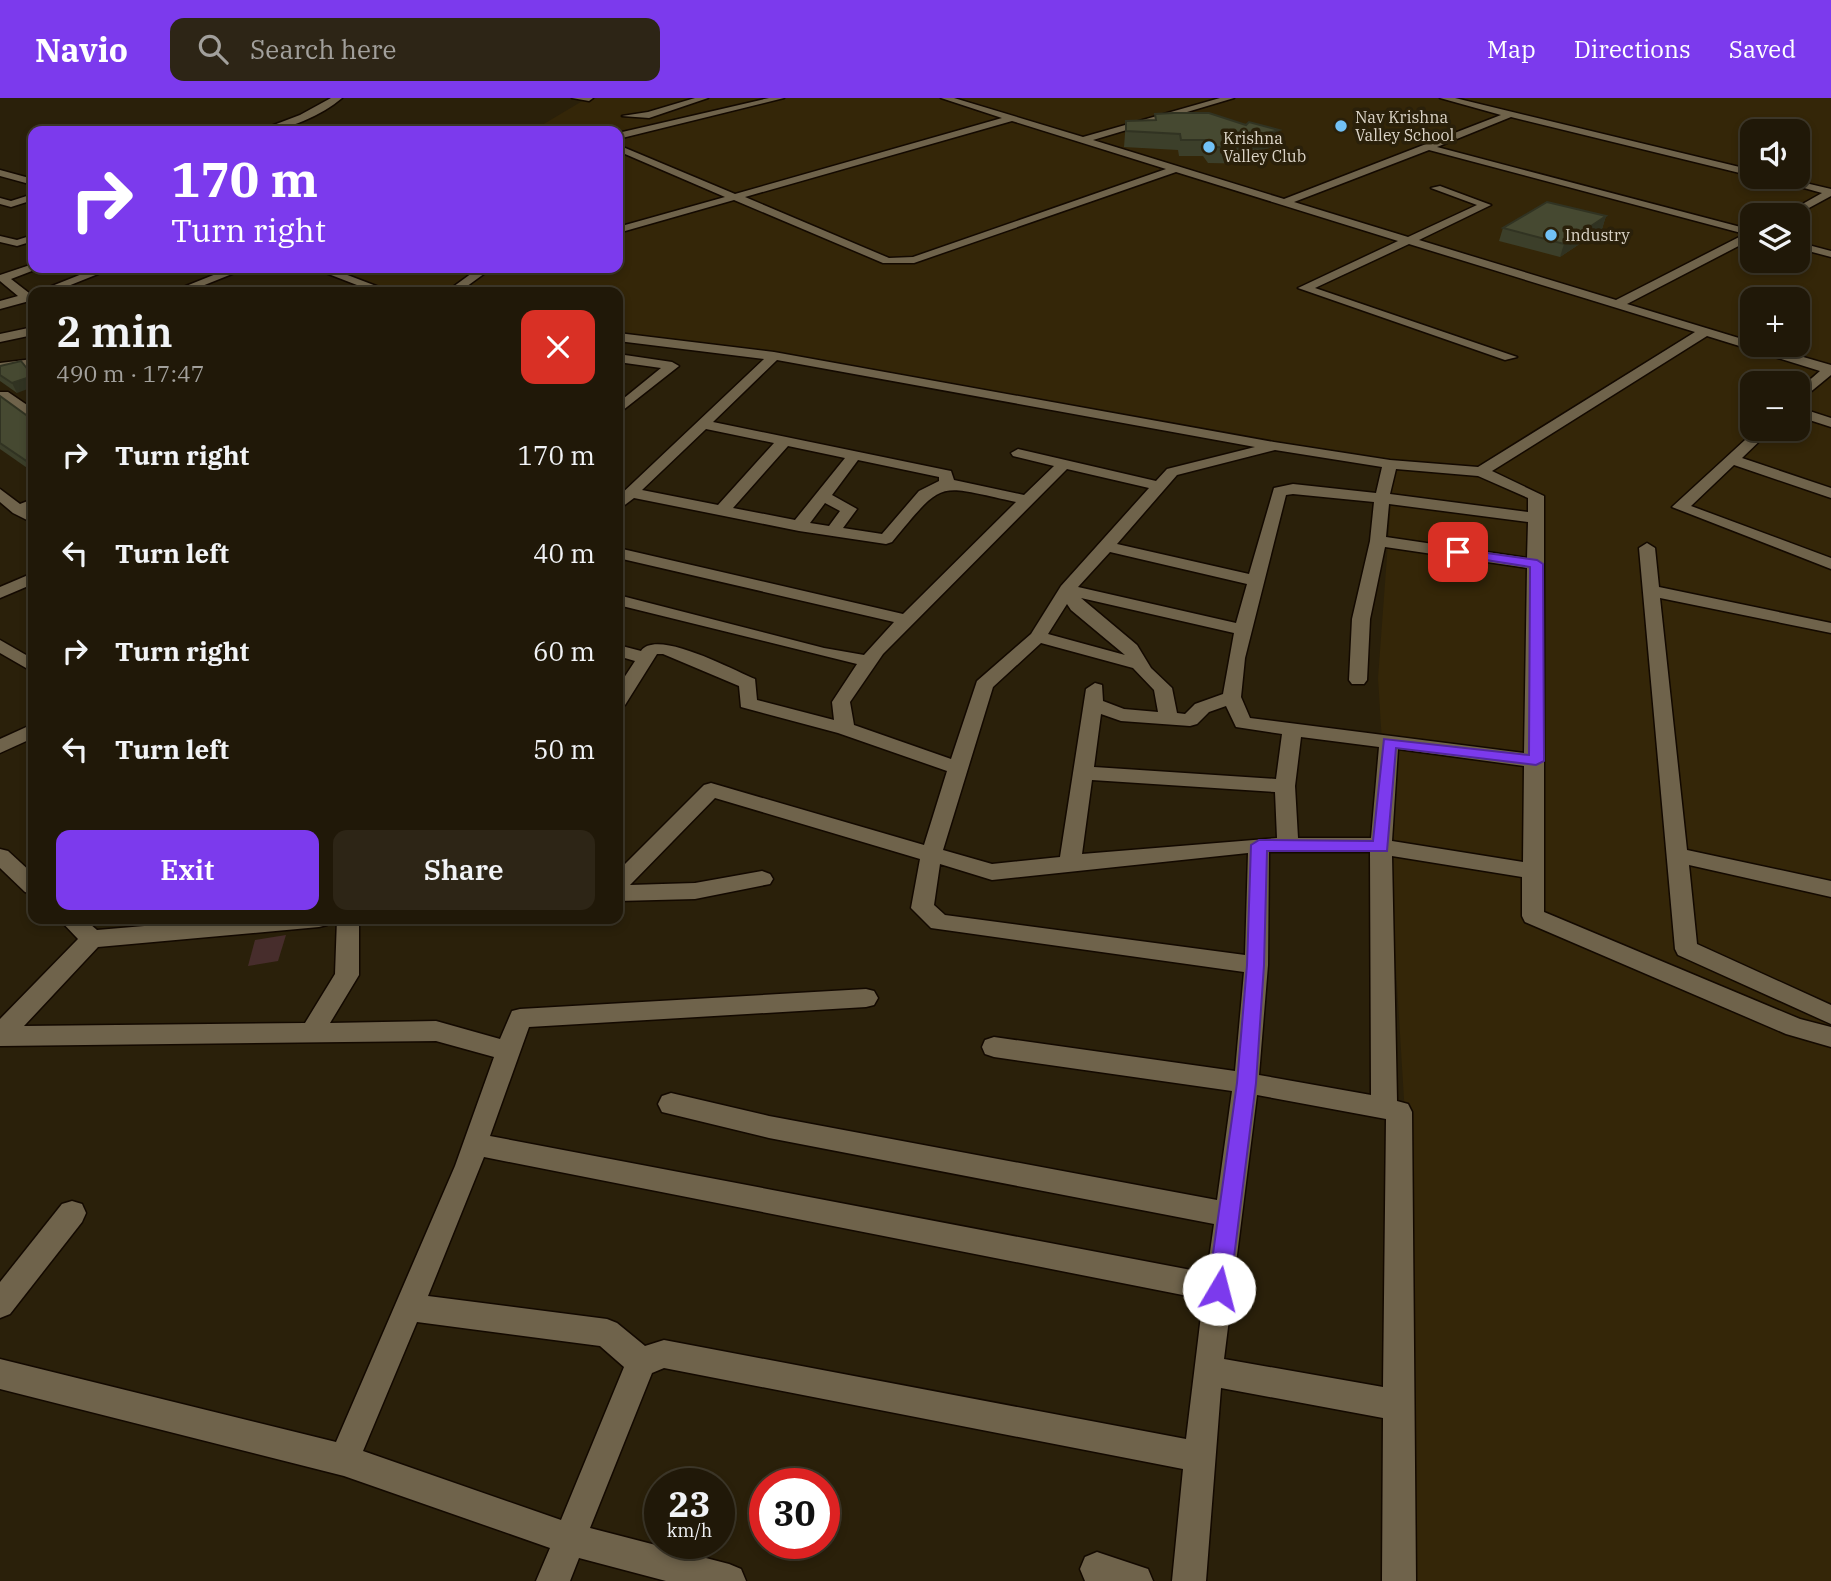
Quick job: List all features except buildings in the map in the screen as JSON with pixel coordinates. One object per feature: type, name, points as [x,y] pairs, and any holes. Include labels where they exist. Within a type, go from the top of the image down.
[{"type":"street","points":[[277,126],[303,117],[338,98]]},
{"type":"street","points":[[576,98],[589,98]]},
{"type":"street","points":[[626,116],[649,115],[705,98]]},
{"type":"street","points":[[623,135],[780,98]]},
{"type":"street","points":[[945,98],[1830,369]]},
{"type":"street","points":[[1084,140],[1230,98]]},
{"type":"street","points":[[1444,98],[1740,170]]},
{"type":"street","points":[[1287,201],[1510,114]]},
{"type":"street","points":[[623,229],[1014,118]]},
{"type":"street","points":[[1428,147],[1740,231]]},
{"type":"street","points":[[623,150],[887,261],[914,260],[1179,168]]},
{"type":"street","points":[[0,173],[28,180]]},
{"type":"street","points":[[0,181],[20,178]]},
{"type":"street","points":[[1810,187],[1831,192]]},
{"type":"street","points":[[1436,188],[1486,205],[1304,288],[1510,357]]},
{"type":"street","points":[[1810,203],[1831,192]]},
{"type":"street","points":[[0,201],[10,204],[28,199]]},
{"type":"street","points":[[0,239],[17,243],[28,240]]},
{"type":"street","points":[[1619,303],[1740,240]]},
{"type":"street","points":[[1810,248],[1831,254]]},
{"type":"street","points":[[1,278],[28,269]]},
{"type":"street","points":[[68,287],[97,273]]},
{"type":"street","points":[[190,287],[228,273]]},
{"type":"street","points":[[334,273],[372,287]]},
{"type":"street","points":[[459,287],[479,273]]},
{"type":"street","points":[[1,278],[28,296]]},
{"type":"street","points":[[0,305],[28,298]]},
{"type":"street","points":[[1481,472],[1706,331]]},
{"type":"street","points":[[0,338],[28,332]]},
{"type":"street","points":[[623,338],[774,356],[1274,446],[1390,464],[1481,472],[1536,496],[1536,761],[1532,916],[1795,1027],[1831,1037]]},
{"type":"street","points":[[623,500],[774,356]]},
{"type":"street","points":[[623,359],[672,366],[623,406]]},
{"type":"street","points":[[0,367],[28,364]]},
{"type":"street","points":[[1810,387],[1830,369]]},
{"type":"street","points":[[1,394],[28,412]]},
{"type":"street","points":[[1810,416],[1831,423]]},
{"type":"street","points":[[704,424],[946,474],[947,483]]},
{"type":"street","points":[[722,510],[784,441]]},
{"type":"street","points":[[1752,441],[1680,507],[1831,564]]},
{"type":"street","points":[[1256,965],[939,922],[922,908],[932,852],[984,685],[1038,637],[1067,590],[1172,472],[1207,466],[1274,446]]},
{"type":"street","points":[[1018,453],[1159,486]]},
{"type":"street","points":[[799,526],[855,455]]},
{"type":"street","points":[[1732,460],[1831,493]]},
{"type":"street","points":[[1358,680],[1361,619],[1378,541],[1382,498],[1390,464]]},
{"type":"street","points":[[845,729],[841,702],[868,661],[1063,465]]},
{"type":"street","points":[[631,493],[799,526],[886,538],[924,494],[947,483],[1027,500]]},
{"type":"street","points":[[1536,761],[1243,723],[1232,697],[1236,658],[1279,491],[1293,489],[1382,498],[1537,518]]},
{"type":"street","points":[[0,494],[26,507]]},
{"type":"street","points":[[822,496],[849,509],[833,531]]},
{"type":"street","points":[[1378,541],[1537,564]]},
{"type":"street","points":[[1106,546],[1257,581]]},
{"type":"street","points":[[1647,548],[1686,949],[1831,1015]]},
{"type":"street","points":[[623,554],[906,620]]},
{"type":"street","points":[[0,593],[28,580]]},
{"type":"street","points":[[1067,590],[1244,630]]},
{"type":"street","points":[[1067,590],[1077,606],[1131,649],[1140,664],[1163,688],[1168,718]]},
{"type":"street","points":[[1652,592],[1831,628]]},
{"type":"street","points":[[623,601],[823,653],[868,661]]},
{"type":"street","points":[[1038,637],[1140,664]]},
{"type":"street","points":[[0,645],[28,664]]},
{"type":"street","points":[[623,693],[652,649],[665,648],[747,683],[748,703],[845,729],[958,768]]},
{"type":"street","points":[[623,651],[645,658]]},
{"type":"street","points":[[1070,863],[1094,696],[1121,715],[1190,720],[1202,708],[1232,697]]},
{"type":"street","points":[[1288,846],[1285,786],[1292,729]]},
{"type":"street","points":[[0,747],[28,733]]},
{"type":"street","points":[[1384,1108],[1381,847],[1389,743]]},
{"type":"street","points":[[1083,773],[1285,786]]},
{"type":"street","points":[[623,878],[711,790],[932,852],[948,860],[992,872],[1259,845],[1381,847],[1534,871]]},
{"type":"street","points":[[1189,1581],[1208,1371],[1246,1083],[1256,965],[1259,845]]},
{"type":"street","points":[[1677,855],[1831,889]]},
{"type":"street","points":[[0,856],[28,881]]},
{"type":"street","points":[[623,882],[695,891],[762,879]]},
{"type":"street","points":[[76,924],[92,939]]},
{"type":"street","points":[[134,935],[162,924]]},
{"type":"street","points":[[0,1035],[92,939],[261,924]]},
{"type":"street","points":[[311,1033],[346,975],[348,924]]},
{"type":"street","points":[[344,1460],[468,1166],[520,1018],[866,998]]},
{"type":"street","points":[[0,1035],[436,1031],[508,1051]]},
{"type":"street","points":[[994,1047],[1246,1083],[1399,1112],[1399,1581]]},
{"type":"street","points":[[671,1104],[769,1127],[1229,1215]]},
{"type":"street","points":[[474,1144],[1219,1289]]},
{"type":"street","points":[[0,1304],[72,1213]]},
{"type":"street","points":[[409,1307],[607,1332],[641,1362]]},
{"type":"street","points":[[553,1581],[572,1540],[641,1362],[664,1354],[1201,1457]]},
{"type":"street","points":[[1208,1371],[1397,1405]]},
{"type":"street","points":[[0,1374],[344,1460],[572,1540],[729,1581]]},
{"type":"street","points":[[1097,1569],[1136,1581]]},
{"type":"shaded area","points":[[597,98],[1831,98],[1831,1581],[1407,1581],[1405,1115],[1378,678],[1394,461],[623,335],[623,287],[374,287],[334,273],[623,273],[623,126],[540,126],[584,100]]},
{"type":"shaded area","points":[[286,935],[278,961],[248,966],[255,940]]},
{"type":"place","name":"Nav Krishna Valley School","points":[[1341,126]]},
{"type":"place","name":"Krishna Valley Club","points":[[1209,147]]},
{"type":"place","name":"Industry","points":[[1551,235]]},
{"type":"route","points":[[1219,1289],[1246,1083],[1256,965],[1259,845],[1381,847],[1389,743],[1536,761],[1537,564],[1458,552]]}]
